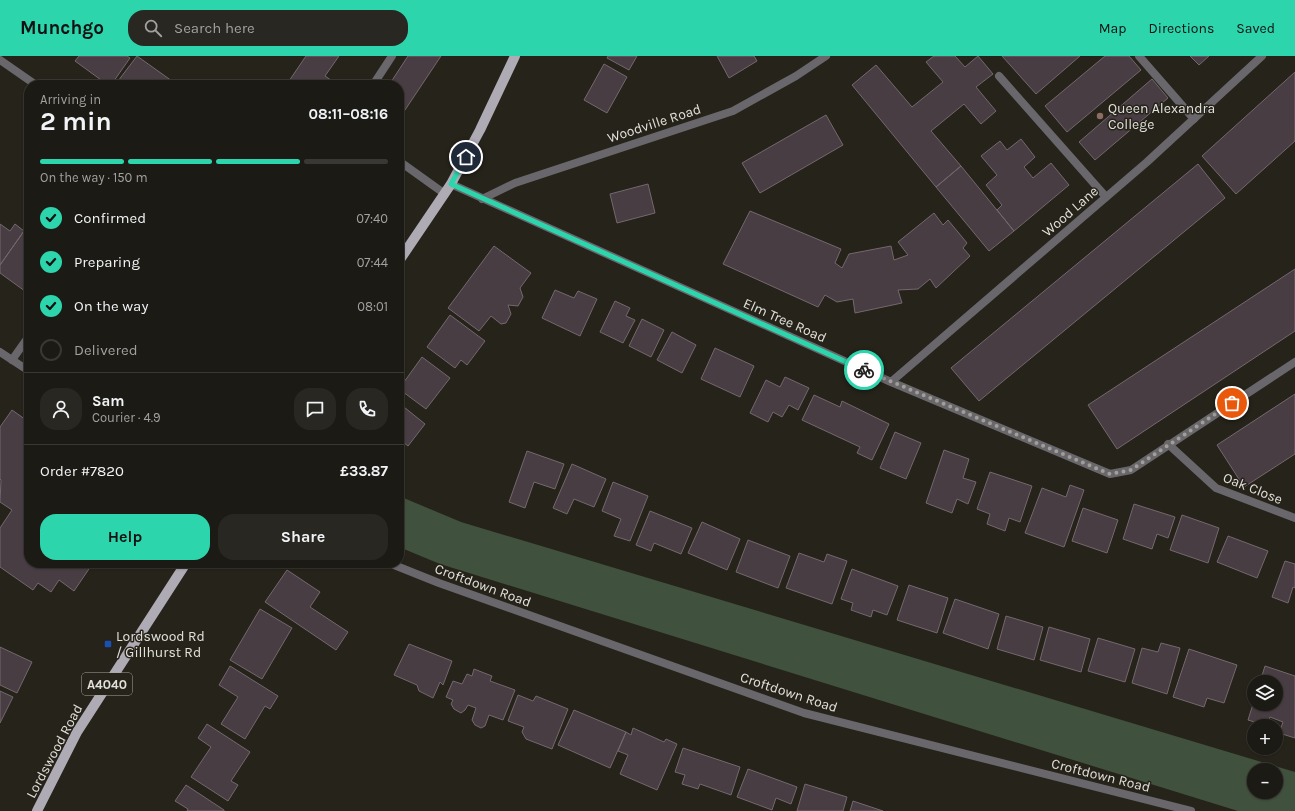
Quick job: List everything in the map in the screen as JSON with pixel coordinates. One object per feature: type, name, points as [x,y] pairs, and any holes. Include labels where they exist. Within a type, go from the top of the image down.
[{"type":"main road","points":[[404,251],[451,184],[480,130],[515,56]]},
{"type":"main road","name":"Lordswood Road","points":[[37,811],[78,732],[183,568]]},
{"type":"street","points":[[376,80],[392,56]]},
{"type":"street","name":"Woodville Road","points":[[482,198],[515,183],[733,111],[796,76],[826,56]]},
{"type":"street","points":[[1139,56],[1194,119]]},
{"type":"street","name":"Wood Lane","points":[[891,382],[1106,197],[1262,56]]},
{"type":"street","points":[[0,60],[29,80]]},
{"type":"street","points":[[999,76],[1106,197]]},
{"type":"street","points":[[404,165],[445,194]]},
{"type":"street","name":"Elm Tree Road","points":[[451,184],[891,382],[1110,474],[1131,470],[1168,444]]},
{"type":"street","points":[[12,360],[24,343]]},
{"type":"street","points":[[0,352],[24,368]]},
{"type":"street","points":[[1168,444],[1295,362]]},
{"type":"street","name":"Oak Close","points":[[1168,444],[1216,488],[1295,518]]},
{"type":"street","name":"Croftdown Road","points":[[402,568],[439,583],[804,713],[1191,811]]},
{"type":"green space","points":[[404,498],[461,522],[1265,763],[1247,763],[1247,799],[1283,799],[1283,768],[1295,772],[1295,811],[1238,811],[440,564],[404,549]]},
{"type":"building","points":[[79,56],[127,56],[130,58],[115,80],[101,80],[75,61]]},
{"type":"building","points":[[137,56],[171,80],[119,80]]},
{"type":"building","points":[[306,56],[339,56],[325,76],[331,80],[290,80]]},
{"type":"building","points":[[408,56],[441,56],[404,112],[404,80],[392,80]]},
{"type":"building","points":[[608,56],[637,56],[629,70],[607,58]]},
{"type":"building","points":[[717,56],[754,56],[757,61],[729,78]]},
{"type":"building","points":[[934,56],[955,56],[965,67],[978,56],[993,74],[976,87],[996,111],[981,124],[964,104],[931,131],[961,166],[936,187],[852,85],[876,65],[912,107],[943,82],[926,62]]},
{"type":"building","points":[[1002,56],[1080,56],[1036,94]]},
{"type":"building","points":[[1105,56],[1129,56],[1141,70],[1067,132],[1045,106]]},
{"type":"building","points":[[1190,56],[1209,56],[1199,65]]},
{"type":"building","points":[[604,64],[627,77],[607,113],[584,100]]},
{"type":"building","points":[[1295,72],[1295,141],[1236,194],[1202,156]]},
{"type":"building","points":[[1152,79],[1168,98],[1095,160],[1079,142]]},
{"type":"building","points":[[826,115],[843,145],[760,193],[742,163]]},
{"type":"building","points":[[1021,139],[1035,157],[1024,167],[1033,178],[1051,163],[1069,185],[1014,231],[997,210],[1002,205],[986,185],[997,175],[981,156],[1000,141],[1007,150]]},
{"type":"building","points":[[1198,164],[1225,198],[979,401],[951,368]]},
{"type":"building","points":[[961,166],[1014,231],[989,251],[936,187]]},
{"type":"building","points":[[648,184],[655,213],[617,223],[610,194]]},
{"type":"building","points":[[750,211],[841,249],[835,263],[842,268],[849,254],[891,246],[894,260],[908,255],[898,242],[934,213],[943,225],[948,220],[967,243],[963,248],[970,256],[936,288],[930,279],[918,289],[898,290],[902,303],[855,313],[853,299],[837,302],[825,295],[818,307],[723,264]]},
{"type":"building","points":[[0,224],[10,231],[15,224],[24,231],[0,265]]},
{"type":"building","points":[[24,231],[24,290],[0,273],[0,265]]},
{"type":"building","points":[[494,246],[531,273],[520,288],[523,297],[518,306],[508,305],[511,314],[506,323],[501,324],[491,316],[479,331],[448,308]]},
{"type":"building","points":[[1295,269],[1295,331],[1117,449],[1088,405]]},
{"type":"building","points":[[555,290],[574,298],[578,291],[597,299],[580,336],[542,318]]},
{"type":"building","points":[[615,301],[630,308],[626,316],[635,320],[623,343],[600,332]]},
{"type":"building","points":[[450,315],[485,341],[467,365],[461,360],[455,368],[427,347]]},
{"type":"building","points":[[642,319],[664,330],[651,357],[629,346]]},
{"type":"building","points":[[672,332],[696,345],[682,373],[657,360]]},
{"type":"building","points":[[715,348],[754,366],[740,397],[701,379]]},
{"type":"building","points":[[422,357],[450,378],[426,409],[404,393],[404,382]]},
{"type":"building","points":[[785,377],[809,388],[798,410],[789,405],[782,417],[773,412],[768,422],[750,413],[766,380],[780,387]]},
{"type":"building","points":[[1295,394],[1295,454],[1244,487],[1217,445]]},
{"type":"building","points":[[814,395],[840,407],[842,401],[889,424],[872,460],[857,453],[860,447],[802,420]]},
{"type":"building","points":[[404,407],[425,424],[408,446],[404,443]]},
{"type":"building","points":[[12,410],[24,418],[24,568],[90,568],[74,591],[59,580],[51,592],[38,583],[33,590],[0,567],[0,528],[12,510],[0,502],[0,427]]},
{"type":"building","points":[[895,432],[921,443],[906,479],[880,468]]},
{"type":"building","points":[[944,450],[969,459],[963,478],[976,482],[968,504],[957,499],[952,513],[926,503]]},
{"type":"building","points":[[527,451],[564,464],[555,489],[534,482],[525,508],[509,502]]},
{"type":"building","points":[[572,464],[606,479],[594,507],[574,499],[567,514],[553,508]]},
{"type":"building","points":[[990,472],[1032,486],[1020,522],[1009,518],[1005,531],[987,524],[990,514],[977,509]]},
{"type":"building","points":[[613,482],[648,496],[630,541],[614,536],[621,519],[602,511]]},
{"type":"building","points":[[1070,485],[1084,490],[1064,547],[1025,533],[1042,488],[1066,497]]},
{"type":"building","points":[[1134,504],[1175,517],[1168,538],[1157,534],[1152,549],[1123,539]]},
{"type":"building","points":[[1083,508],[1118,520],[1107,553],[1072,541]]},
{"type":"building","points":[[650,511],[692,528],[681,554],[654,543],[651,551],[636,545]]},
{"type":"building","points":[[1182,515],[1219,528],[1208,563],[1170,550]]},
{"type":"building","points":[[702,522],[740,539],[727,570],[688,553]]},
{"type":"building","points":[[1228,536],[1268,551],[1257,578],[1217,562]]},
{"type":"building","points":[[748,540],[790,556],[778,588],[736,572]]},
{"type":"building","points":[[799,553],[824,562],[827,554],[847,561],[832,604],[786,588]]},
{"type":"building","points":[[1285,561],[1295,564],[1295,588],[1293,587],[1288,603],[1272,597]]},
{"type":"building","points":[[852,569],[898,586],[887,615],[873,610],[871,617],[851,610],[853,603],[841,599]]},
{"type":"building","points":[[287,570],[320,592],[310,607],[348,632],[336,650],[265,602]]},
{"type":"building","points":[[909,585],[948,598],[937,633],[897,620]]},
{"type":"building","points":[[955,599],[999,614],[988,649],[943,633]]},
{"type":"building","points":[[260,609],[292,628],[262,679],[230,660]]},
{"type":"building","points":[[1006,616],[1043,627],[1034,660],[997,649]]},
{"type":"building","points":[[1049,627],[1090,639],[1081,672],[1040,660]]},
{"type":"building","points":[[1098,638],[1135,649],[1125,682],[1088,671]]},
{"type":"building","points":[[1161,643],[1180,648],[1167,694],[1132,683],[1142,648],[1158,652]]},
{"type":"building","points":[[409,644],[452,661],[443,685],[440,682],[433,698],[419,691],[417,685],[394,675]]},
{"type":"building","points":[[0,647],[32,662],[17,693],[0,685]]},
{"type":"building","points":[[1189,649],[1237,665],[1224,703],[1207,698],[1204,707],[1173,697]]},
{"type":"building","points":[[230,666],[278,696],[270,709],[265,706],[245,739],[221,724],[238,697],[219,685]]},
{"type":"building","points":[[1265,666],[1295,676],[1295,738],[1283,734],[1283,719],[1270,717],[1269,719],[1248,719],[1251,711],[1283,711],[1283,675],[1262,675]]},
{"type":"building","points":[[474,669],[492,676],[490,681],[515,690],[503,720],[489,715],[485,726],[481,728],[475,725],[472,720],[476,708],[468,705],[461,713],[454,709],[451,704],[453,700],[446,697],[453,681],[462,684],[467,674],[472,676]]},
{"type":"building","points":[[0,691],[13,697],[0,723]]},
{"type":"building","points":[[518,695],[533,701],[536,696],[568,709],[552,749],[526,739],[522,732],[524,727],[508,721]]},
{"type":"building","points":[[574,710],[626,732],[610,768],[558,745]]},
{"type":"building","points":[[207,724],[250,752],[231,781],[238,785],[228,801],[191,777],[211,747],[198,738]]},
{"type":"building","points":[[633,728],[664,742],[666,739],[677,744],[657,790],[620,774],[628,755],[618,751],[626,732],[631,735]]},
{"type":"building","points":[[683,748],[740,767],[731,795],[700,784],[698,789],[682,784],[685,775],[675,772]]},
{"type":"building","points":[[748,769],[797,787],[791,804],[776,798],[772,810],[737,797]]},
{"type":"building","points":[[805,784],[847,797],[843,811],[797,811]]},
{"type":"building","points":[[186,785],[224,811],[187,811],[188,809],[175,801]]},
{"type":"building","points":[[853,801],[883,811],[850,811]]},
{"type":"way so far","points":[[864,370],[1110,474],[1131,470],[1168,444],[1232,403]]},
{"type":"place","name":"Queen Alexandra College","points":[[1100,116]]},
{"type":"place","name":"Lordswood Rd / Gillhurst Rd","points":[[108,644]]},
{"type":"route","points":[[466,157],[451,184],[864,370]]}]
